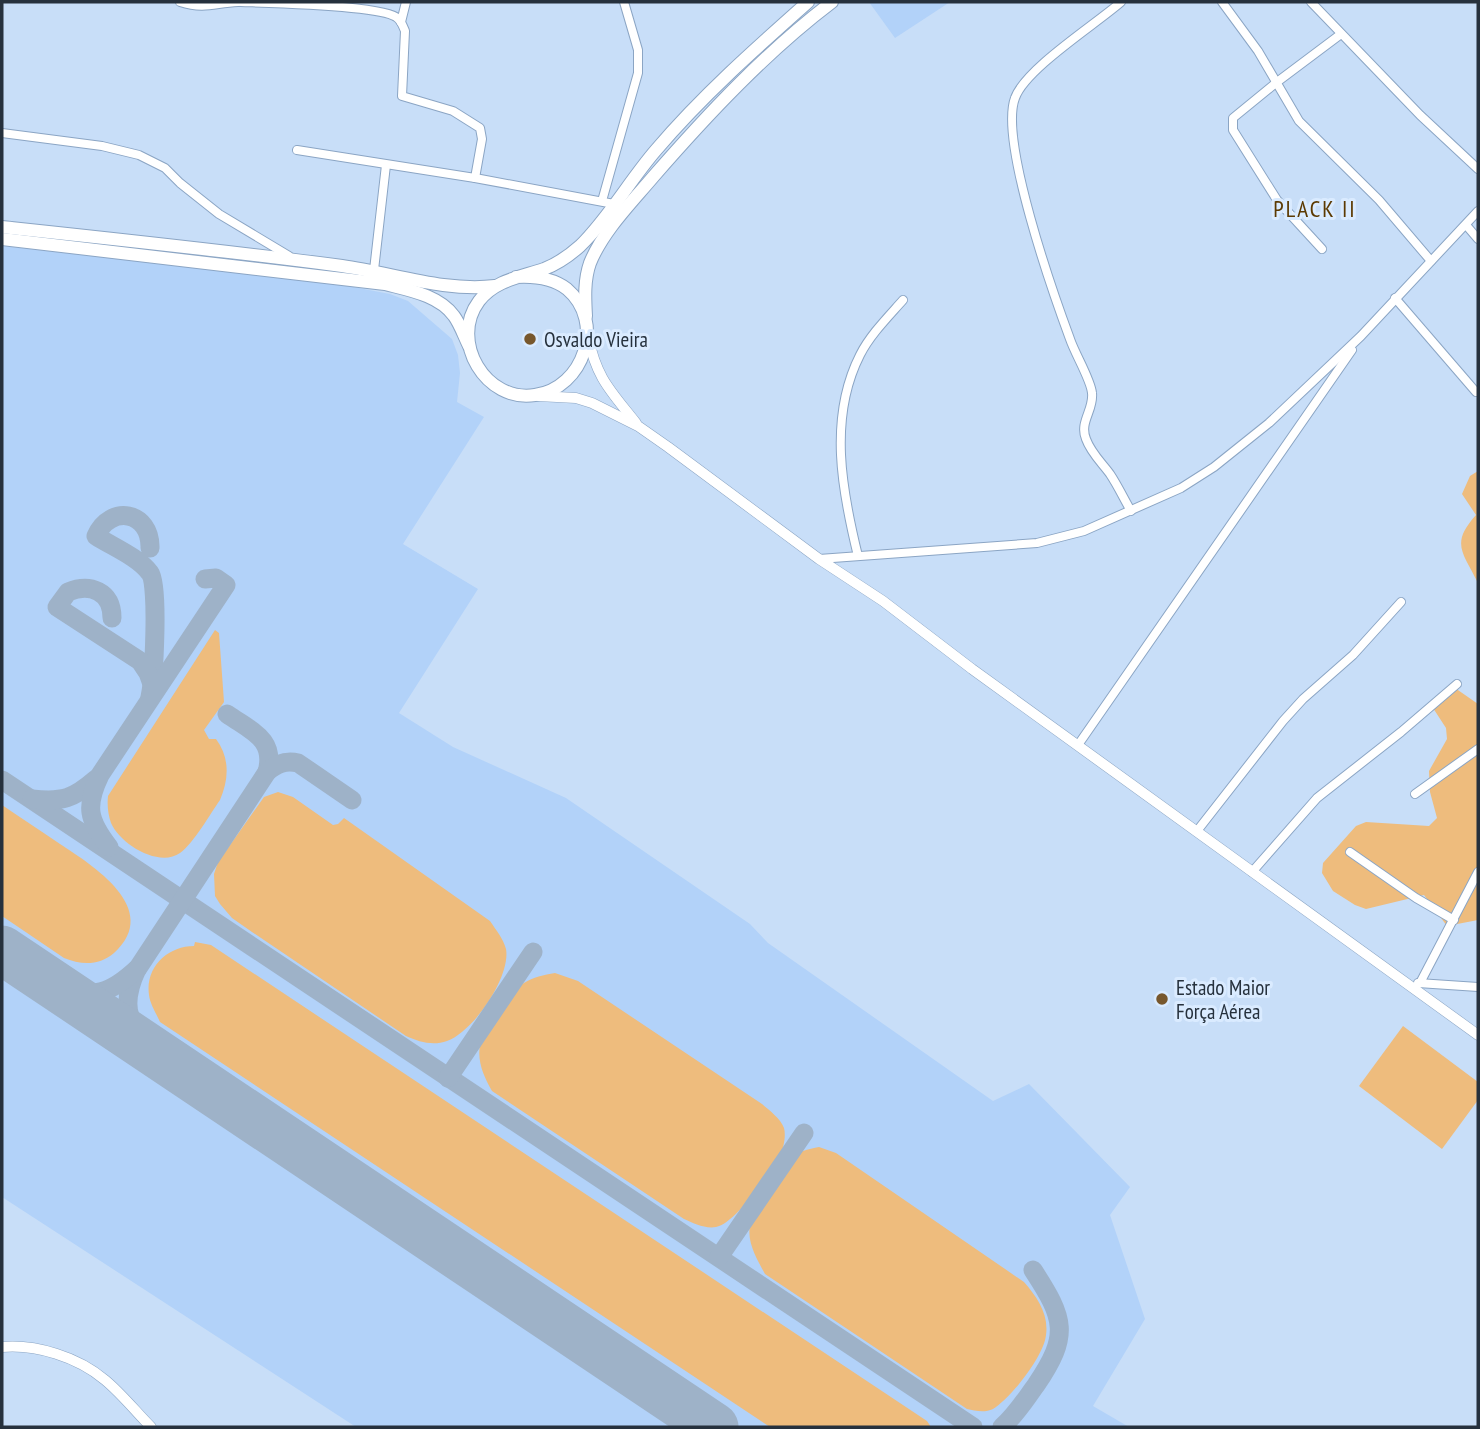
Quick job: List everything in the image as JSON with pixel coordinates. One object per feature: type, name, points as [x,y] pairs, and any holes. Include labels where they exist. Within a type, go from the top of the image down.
[{"type":"main road","points":[[469,345],[469,326],[478,302],[495,286],[547,268],[581,245],[608,202],[707,94],[808,2]]},
{"type":"main road","points":[[2,239],[385,284],[417,293],[446,307],[455,317],[485,378],[508,392],[535,396],[563,384],[577,369],[583,357],[587,330],[585,293],[590,263],[631,202],[711,114],[780,46],[832,2]]},
{"type":"main road","points":[[2,227],[374,270],[456,288],[495,286]]},
{"type":"main road","points":[[516,277],[536,276],[567,289],[581,308],[587,330]]},
{"type":"street","points":[[180,2],[209,7],[240,2],[379,12],[395,16],[405,31],[402,96],[453,111],[480,128],[482,139],[475,178]]},
{"type":"street","points":[[401,22],[406,2]]},
{"type":"street","points":[[297,150],[608,202],[638,73],[638,50],[624,2]]},
{"type":"street","points":[[1121,2],[1029,78],[1016,95],[1011,110],[1011,131],[1037,243],[1067,331],[1093,393],[1083,426],[1085,438],[1131,511]]},
{"type":"street","points":[[1222,2],[1277,82],[1299,121],[1379,200],[1432,261]]},
{"type":"street","points":[[1311,2],[1420,115],[1478,169]]},
{"type":"street","points":[[1322,249],[1277,200],[1233,130],[1233,118],[1341,34]]},
{"type":"street","points":[[2,133],[102,146],[139,155],[165,167],[180,183],[219,214],[294,260]]},
{"type":"street","points":[[374,270],[386,165]]},
{"type":"street","points":[[818,559],[1037,543],[1084,531],[1181,488],[1214,467],[1269,424],[1361,336],[1478,211]]},
{"type":"street","points":[[1466,225],[1478,239]]},
{"type":"street","points":[[1395,298],[1476,392]]},
{"type":"street","points":[[858,556],[847,509],[840,447],[841,419],[850,381],[860,355],[903,300]]},
{"type":"street","points":[[587,330],[596,370],[638,426]]},
{"type":"street","points":[[1078,745],[1361,336]]},
{"type":"street","points":[[535,396],[576,398],[592,402],[638,426],[818,559],[883,601],[972,670],[1478,1035]]},
{"type":"street","points":[[1197,831],[1283,721],[1303,699],[1353,655],[1401,602]]},
{"type":"street","points":[[1252,872],[1317,798],[1457,684]]},
{"type":"street","points":[[1415,794],[1478,749]]},
{"type":"street","points":[[1350,852],[1416,898],[1454,920]]},
{"type":"street","points":[[1420,983],[1478,872]]},
{"type":"street","points":[[1408,984],[1478,987]]},
{"type":"street","points":[[2,1347],[34,1348],[78,1363],[104,1379],[152,1427]]},
{"type":"shaded area","points":[[869,2],[950,2],[895,38]]},
{"type":"shaded area","points":[[2,246],[322,281],[390,294],[408,301],[452,339],[458,355],[460,373],[457,402],[484,417],[403,544],[478,589],[399,713],[453,747],[566,798],[750,924],[768,943],[993,1101],[1029,1084],[1130,1187],[1110,1215],[1145,1319],[1093,1406],[1129,1427],[356,1427],[2,1197]]},
{"type":"shaded area","points":[[1478,471],[1478,583],[1464,556],[1461,541],[1476,515],[1462,494],[1470,476]]},
{"type":"shaded area","points":[[215,630],[219,633],[224,702],[204,730],[209,739],[216,739],[224,754],[227,769],[223,792],[202,828],[180,853],[162,858],[151,856],[131,846],[116,831],[109,816],[108,796]]},
{"type":"shaded area","points":[[1455,688],[1478,704],[1478,920],[1447,926],[1424,895],[1366,909],[1355,905],[1333,891],[1322,873],[1323,863],[1356,826],[1366,822],[1429,826],[1437,818],[1430,792],[1429,771],[1447,739],[1446,728],[1433,708]]},
{"type":"shaded area","points":[[278,792],[293,797],[333,825],[344,818],[490,921],[506,949],[503,974],[488,1002],[457,1036],[447,1041],[431,1043],[406,1036],[232,918],[220,904],[215,896],[214,874],[218,862],[264,797]]},
{"type":"shaded area","points":[[2,805],[89,864],[117,890],[127,905],[131,920],[127,937],[114,953],[90,963],[64,958],[2,916]]},
{"type":"shaded area","points":[[195,942],[211,945],[927,1421],[931,1427],[770,1427],[160,1022],[150,998],[151,976],[160,960],[167,954],[194,946]]},
{"type":"shaded area","points":[[555,973],[578,981],[762,1104],[780,1121],[785,1134],[780,1155],[752,1196],[724,1224],[708,1227],[684,1219],[492,1091],[479,1057],[486,1030],[518,987],[531,979]]},
{"type":"shaded area","points":[[1403,1026],[1478,1082],[1478,1100],[1442,1149],[1359,1086]]},
{"type":"shaded area","points":[[819,1147],[836,1153],[1024,1282],[1037,1300],[1046,1320],[1044,1344],[1026,1376],[1009,1396],[993,1409],[967,1409],[765,1274],[751,1242],[751,1222],[766,1196],[798,1155]]},
{"type":"taxiway","points":[[150,548],[149,536],[144,526],[129,516],[110,519],[96,536],[139,562],[150,573],[153,581],[155,633],[150,697]]},
{"type":"taxiway","points":[[109,847],[93,821],[91,804],[95,786],[226,585],[216,578],[205,579]]},
{"type":"taxiway","points":[[112,618],[108,601],[92,589],[68,592],[57,607],[140,661],[152,684]]},
{"type":"taxiway","points":[[227,714],[253,731],[265,744],[269,761],[267,772]]},
{"type":"taxiway","points":[[57,987],[82,992],[101,992],[118,984],[138,968],[267,772],[274,767],[285,762],[298,763],[352,800]]},
{"type":"taxiway","points":[[32,799],[67,798],[96,779]]},
{"type":"taxiway","points":[[2,780],[973,1427]]},
{"type":"taxiway","points":[[448,1078],[533,952]]},
{"type":"taxiway","points":[[137,969],[128,997],[130,1018],[142,1036],[162,1056]]},
{"type":"taxiway","points":[[719,1257],[804,1133]]},
{"type":"taxiway","points":[[1002,1427],[1047,1368],[1058,1340],[1057,1315],[1033,1270]]},
{"type":"runway","points":[[2,950],[714,1427]]},
{"type":"place","name":"Osvaldo Vieira","points":[[530,339]]},
{"type":"place","name":"Estado Maior Força Aérea","points":[[1162,999]]},
{"type":"district","name":"PLACK II","points":[[1315,208]]}]
